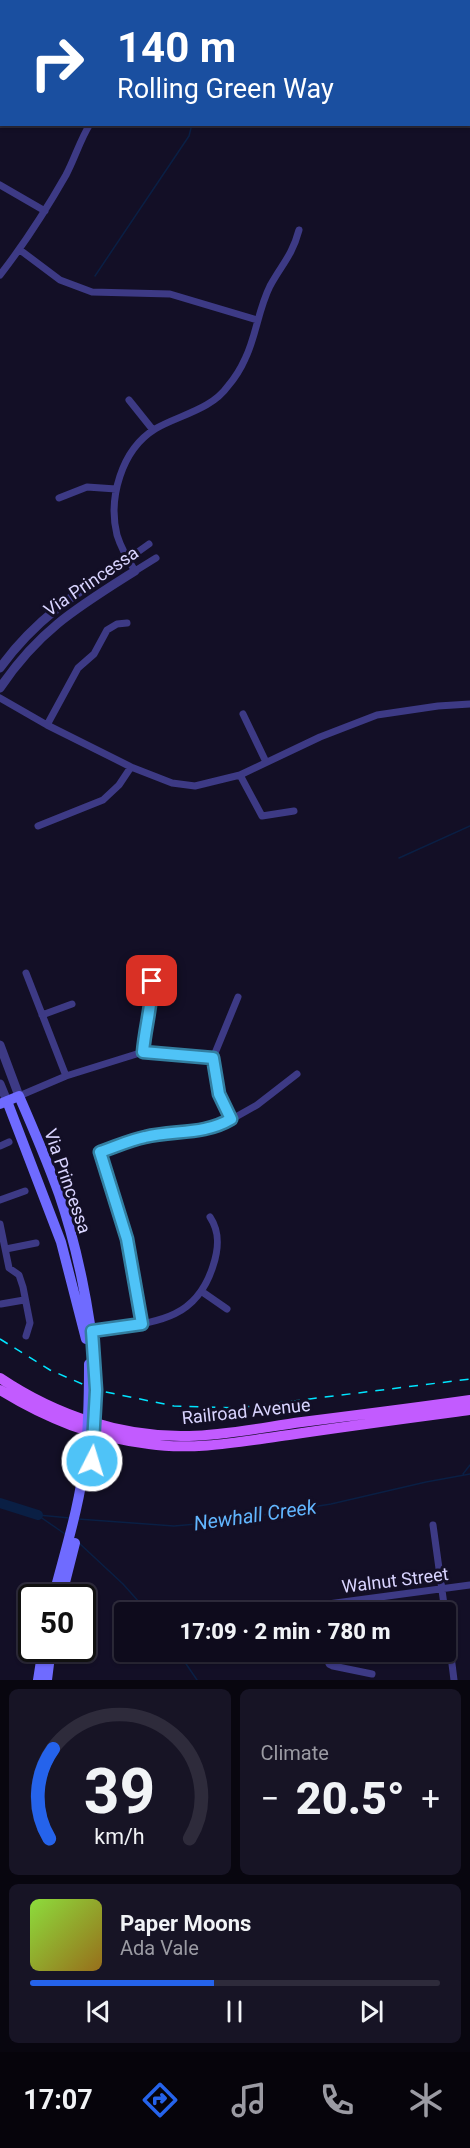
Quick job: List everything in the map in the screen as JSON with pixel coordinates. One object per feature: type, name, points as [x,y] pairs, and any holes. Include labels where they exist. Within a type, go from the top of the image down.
[{"type":"main road","points":[[3,1102],[19,1096]]},
{"type":"main road","name":"Via Princessa","points":[[19,1096],[59,1194],[73,1247],[89,1333]]},
{"type":"main road","name":"Via Princessa","points":[[3,1102],[62,1242],[89,1333]]},
{"type":"main road","points":[[64,1584],[89,1478],[94,1444],[89,1333]]},
{"type":"main road","points":[[57,1584],[71,1529],[85,1457],[92,1365]]},
{"type":"main road","name":"Railroad Avenue","points":[[0,1378],[41,1402],[81,1419],[122,1430],[158,1435],[190,1436],[470,1400]]},
{"type":"main road","name":"Railroad Avenue","points":[[0,1390],[60,1423],[112,1438],[151,1445],[189,1446],[244,1441],[470,1410]]},
{"type":"main road","points":[[38,1680],[41,1662]]},
{"type":"main road","points":[[47,1680],[49,1662]]},
{"type":"street","points":[[0,275],[45,211],[89,126]]},
{"type":"street","points":[[0,184],[45,211]]},
{"type":"street","points":[[135,571],[117,536],[114,501],[116,489],[128,459],[153,430],[210,404],[228,388],[246,359],[257,320],[270,287],[294,249],[299,230]]},
{"type":"street","points":[[20,249],[60,280],[92,292],[170,294],[257,320]]},
{"type":"street","points":[[129,400],[153,430]]},
{"type":"street","points":[[59,498],[87,487],[116,489]]},
{"type":"street","name":"Via Princessa","points":[[0,668],[40,621],[149,544]]},
{"type":"street","name":"Via Princessa","points":[[0,688],[27,651],[48,630],[81,605],[156,558]]},
{"type":"street","points":[[47,725],[78,668],[94,654],[107,630],[117,624],[127,623]]},
{"type":"street","points":[[0,698],[47,725],[130,766],[172,783],[195,786],[240,775],[320,737],[377,714],[438,705],[470,704]]},
{"type":"street","points":[[243,714],[266,762]]},
{"type":"street","points":[[38,826],[103,800],[119,785],[130,766]]},
{"type":"street","points":[[240,775],[262,816],[294,811]]},
{"type":"street","points":[[26,973],[66,1076]]},
{"type":"street","points":[[143,1052],[145,1028],[152,997],[152,981]]},
{"type":"street","points":[[231,1119],[219,1094],[213,1058],[238,997]]},
{"type":"street","points":[[42,1016],[72,1004]]},
{"type":"street","name":"Via Princessa","points":[[0,1045],[19,1096]]},
{"type":"street","points":[[19,1096],[66,1076],[143,1052],[213,1058]]},
{"type":"street","points":[[142,1324],[127,1239],[100,1152],[145,1137],[201,1131],[218,1126],[257,1105],[297,1074]]},
{"type":"street","name":"Via Princessa","points":[[0,1084],[3,1102]]},
{"type":"street","points":[[0,1146],[9,1142]]},
{"type":"street","points":[[0,1200],[25,1191]]},
{"type":"street","points":[[89,1333],[163,1320],[192,1304],[210,1277],[216,1256],[216,1227],[210,1217]]},
{"type":"street","points":[[0,1224],[9,1269]]},
{"type":"street","points":[[6,1249],[36,1243]]},
{"type":"street","points":[[0,1269],[9,1269],[19,1275],[30,1323],[26,1336]]},
{"type":"street","points":[[201,1291],[227,1310]]},
{"type":"street","points":[[1,1304],[24,1300]]},
{"type":"street","points":[[434,1525],[444,1602]]},
{"type":"street","name":"Walnut Street","points":[[344,1602],[470,1585]]},
{"type":"street","points":[[328,1662],[333,1666],[372,1674]]},
{"type":"street","points":[[452,1662],[454,1680]]},
{"type":"waterway","points":[[95,276],[189,136],[192,126]]},
{"type":"waterway","points":[[399,858],[470,826]]},
{"type":"waterway","points":[[463,1474],[470,1465]]},
{"type":"waterway","name":"Newhall Creek","points":[[78,1519],[174,1526],[219,1522],[331,1504],[470,1474]]},
{"type":"waterway","points":[[0,1503],[38,1515]]},
{"type":"waterway","name":"Newhall Creek","points":[[38,1515],[70,1518]]},
{"type":"waterway","points":[[39,1516],[65,1534]]},
{"type":"waterway","points":[[79,1543],[139,1602]]},
{"type":"waterway","points":[[185,1662],[197,1680]]},
{"type":"railway","points":[[0,1339],[50,1370],[96,1390],[174,1406],[237,1408],[470,1379]]},
{"type":"route","points":[[92,1461],[96,1390],[92,1331],[142,1324],[127,1239],[100,1152],[145,1137],[201,1131],[231,1119],[219,1094],[213,1058],[143,1052],[145,1028],[152,997],[152,981]]}]
